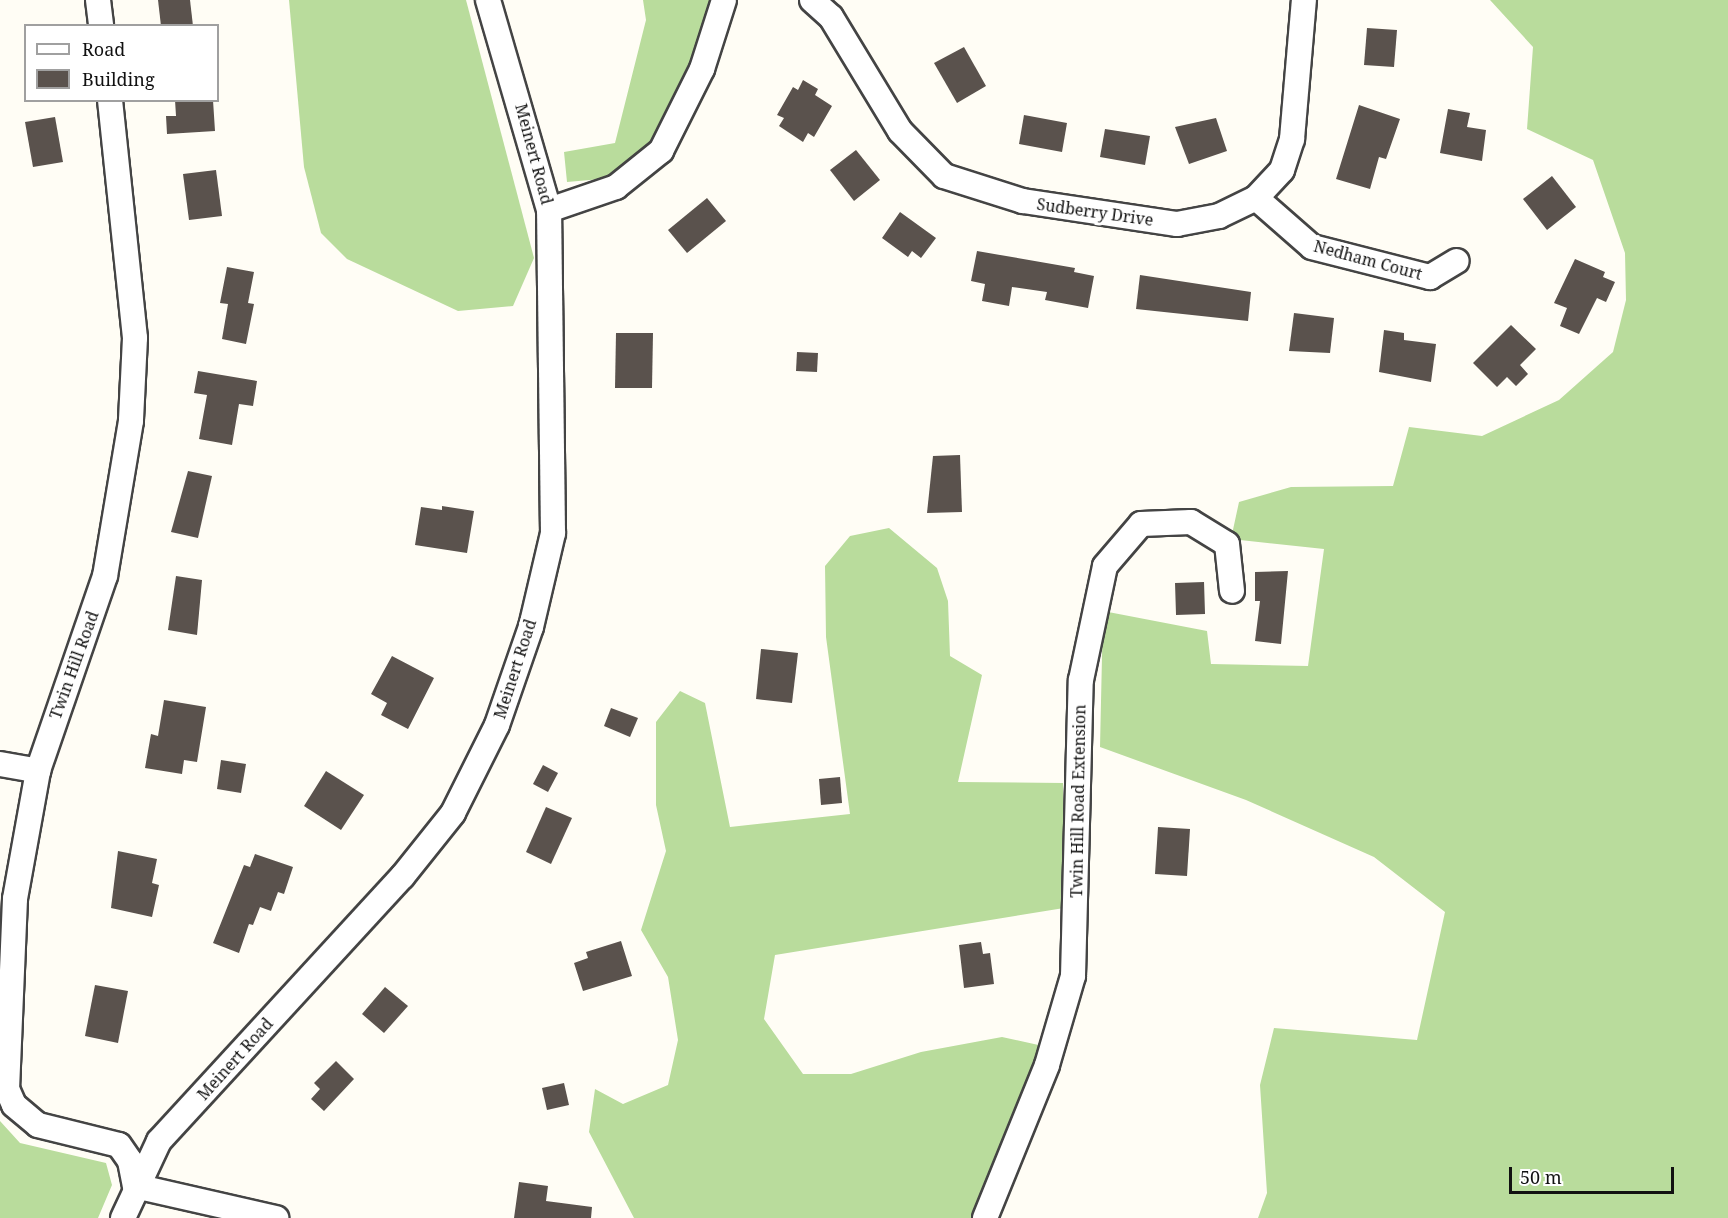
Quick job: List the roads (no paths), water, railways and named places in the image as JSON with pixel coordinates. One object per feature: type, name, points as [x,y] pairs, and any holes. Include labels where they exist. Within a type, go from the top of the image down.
[{"type":"street","points":[[98,0],[101,24]]},
{"type":"street","name":"Meinert Road","points":[[123,1218],[135,1186],[159,1142],[402,877],[453,813],[497,725],[531,627],[552,533],[549,210],[488,0]]},
{"type":"street","points":[[549,210],[616,187],[661,151],[702,69],[724,0]]},
{"type":"street","name":"Sudberry Drive","points":[[812,0],[831,17],[900,131],[944,176],[1023,201],[1177,224],[1219,216],[1256,198],[1281,170],[1292,139],[1304,0]]},
{"type":"street","name":"Twin Hill Road","points":[[110,102],[135,338],[131,421],[105,576],[38,771],[15,899],[4,1089],[14,1105],[38,1125],[119,1145],[130,1161],[135,1186]]},
{"type":"street","name":"Nedham Court","points":[[1256,198],[1312,247],[1430,277],[1457,261]]},
{"type":"street","name":"Twin Hill Road Extension","points":[[985,1218],[1047,1065],[1072,976],[1081,680],[1105,566],[1141,524],[1191,522],[1227,544],[1232,591]]},
{"type":"street","points":[[0,764],[38,771]]},
{"type":"street","points":[[135,1186],[276,1218]]}]
